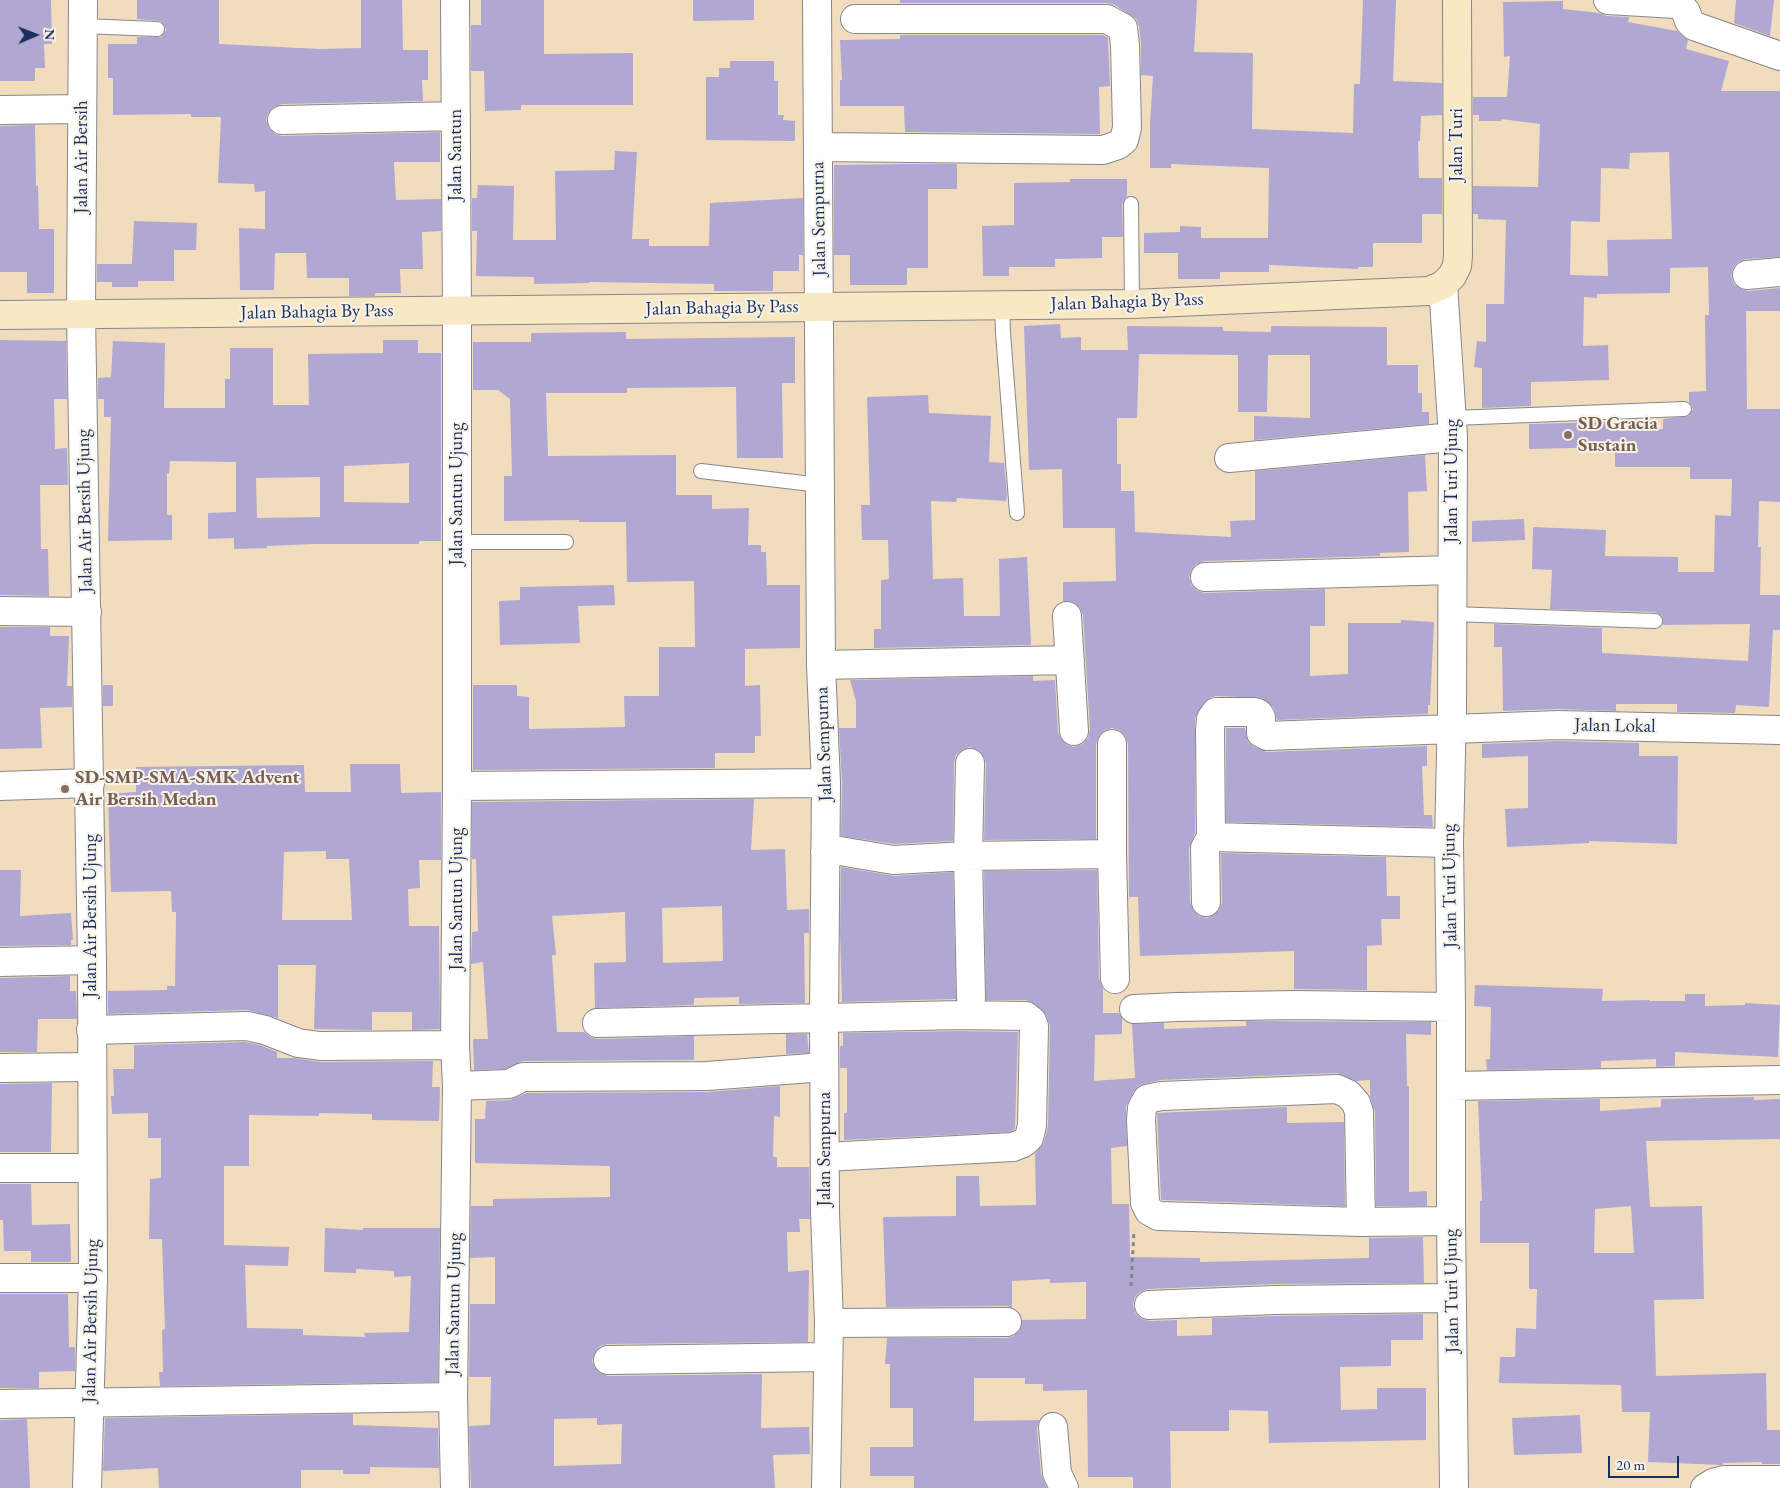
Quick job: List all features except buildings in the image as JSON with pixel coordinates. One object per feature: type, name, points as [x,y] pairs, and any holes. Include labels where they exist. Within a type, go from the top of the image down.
[{"type":"main road","name":"Jalan Turi","points":[[1443,285],[1452,276],[1457,266],[1458,256],[1457,0]]},
{"type":"main road","name":"Jalan Bahagia By Pass","points":[[0,315],[1132,304],[1429,291],[1443,285]]},
{"type":"street","name":"Jalan Santun","points":[[455,0],[457,310]]},
{"type":"street","points":[[1608,0],[1676,4],[1681,6],[1686,12],[1689,21],[1694,26],[1780,56]]},
{"type":"street","name":"Jalan Air Bersih","points":[[81,314],[83,13]]},
{"type":"street","points":[[818,147],[1103,150],[1118,145],[1124,140],[1127,128],[1126,45],[1123,28],[1107,18],[833,14]]},
{"type":"street","name":"Jalan Sempurna","points":[[826,1488],[829,1323],[824,1066],[826,783],[821,665],[818,147],[833,14]]},
{"type":"street","points":[[0,110],[82,110]]},
{"type":"street","points":[[282,120],[456,116]]},
{"type":"street","points":[[1747,275],[1780,272]]},
{"type":"street","name":"Jalan Turi Ujung","points":[[1443,285],[1453,427],[1449,843],[1452,1007],[1451,1221],[1454,1488]]},
{"type":"street","name":"Jalan Santun Ujung","points":[[455,1488],[453,1397],[457,1086],[455,1045],[458,786],[457,310]]},
{"type":"street","name":"Jalan Air Bersih Ujung","points":[[81,314],[92,960],[93,1278],[87,1488]]},
{"type":"street","points":[[1229,458],[1453,427]]},
{"type":"street","points":[[1205,577],[1452,570]]},
{"type":"street","points":[[0,611],[87,612]]},
{"type":"street","points":[[1067,616],[1074,731]]},
{"type":"street","points":[[821,665],[1070,660]]},
{"type":"street","name":"Jalan Lokal","points":[[1211,837],[1210,730],[1211,719],[1216,712],[1258,713],[1261,733],[1267,736],[1558,725],[1780,730]]},
{"type":"street","points":[[1112,744],[1115,979]]},
{"type":"street","points":[[970,763],[968,856],[971,998]]},
{"type":"street","points":[[0,786],[90,783]]},
{"type":"street","points":[[458,786],[826,783]]},
{"type":"street","points":[[1206,902],[1206,848],[1211,837],[1449,843]]},
{"type":"street","points":[[825,852],[840,852],[893,860],[968,856],[1112,854]]},
{"type":"street","points":[[0,962],[92,960]]},
{"type":"street","points":[[1134,1009],[1296,1005],[1452,1007]]},
{"type":"street","points":[[597,1023],[960,1015],[1026,1016],[1032,1021],[1034,1026],[1032,1125],[1029,1138],[1023,1143],[1014,1147],[825,1157]]},
{"type":"street","points":[[91,1030],[247,1026],[265,1030],[298,1043],[320,1046],[455,1045]]},
{"type":"street","points":[[457,1086],[509,1084],[523,1077],[707,1076],[824,1066]]},
{"type":"street","points":[[0,1068],[91,1068]]},
{"type":"street","points":[[1452,1086],[1780,1080]]},
{"type":"street","points":[[1361,1222],[1359,1112],[1356,1103],[1348,1094],[1337,1089],[1161,1096],[1147,1099],[1142,1108],[1145,1203],[1148,1211],[1158,1216],[1361,1222],[1451,1221]]},
{"type":"street","points":[[0,1168],[92,1168]]},
{"type":"street","points":[[0,1278],[93,1278]]},
{"type":"street","points":[[1149,1305],[1274,1300],[1452,1298]]},
{"type":"street","points":[[829,1323],[1008,1322]]},
{"type":"street","points":[[608,1360],[827,1357]]},
{"type":"street","points":[[0,1404],[453,1397]]},
{"type":"street","points":[[1052,1426],[1057,1473],[1064,1488]]},
{"type":"street","points":[[1705,1488],[1713,1483],[1724,1480],[1780,1480]]},
{"type":"lane","points":[[83,13],[157,29]]},
{"type":"lane","points":[[1131,204],[1132,304]]},
{"type":"lane","points":[[1002,305],[1016,513]]},
{"type":"lane","points":[[1453,427],[1684,409]]},
{"type":"lane","points":[[701,471],[820,485]]},
{"type":"lane","points":[[457,542],[566,542]]},
{"type":"lane","points":[[1452,614],[1654,621]]},
{"type":"path","points":[[1134,1226],[1130,1303],[1131,1306],[1149,1305]]},
{"type":"place","name":"SD Gracia Sustain","points":[[1568,435]]},
{"type":"place","name":"SD-SMP-SMA-SMK Advent Air Bersih Medan","points":[[65,789]]}]
